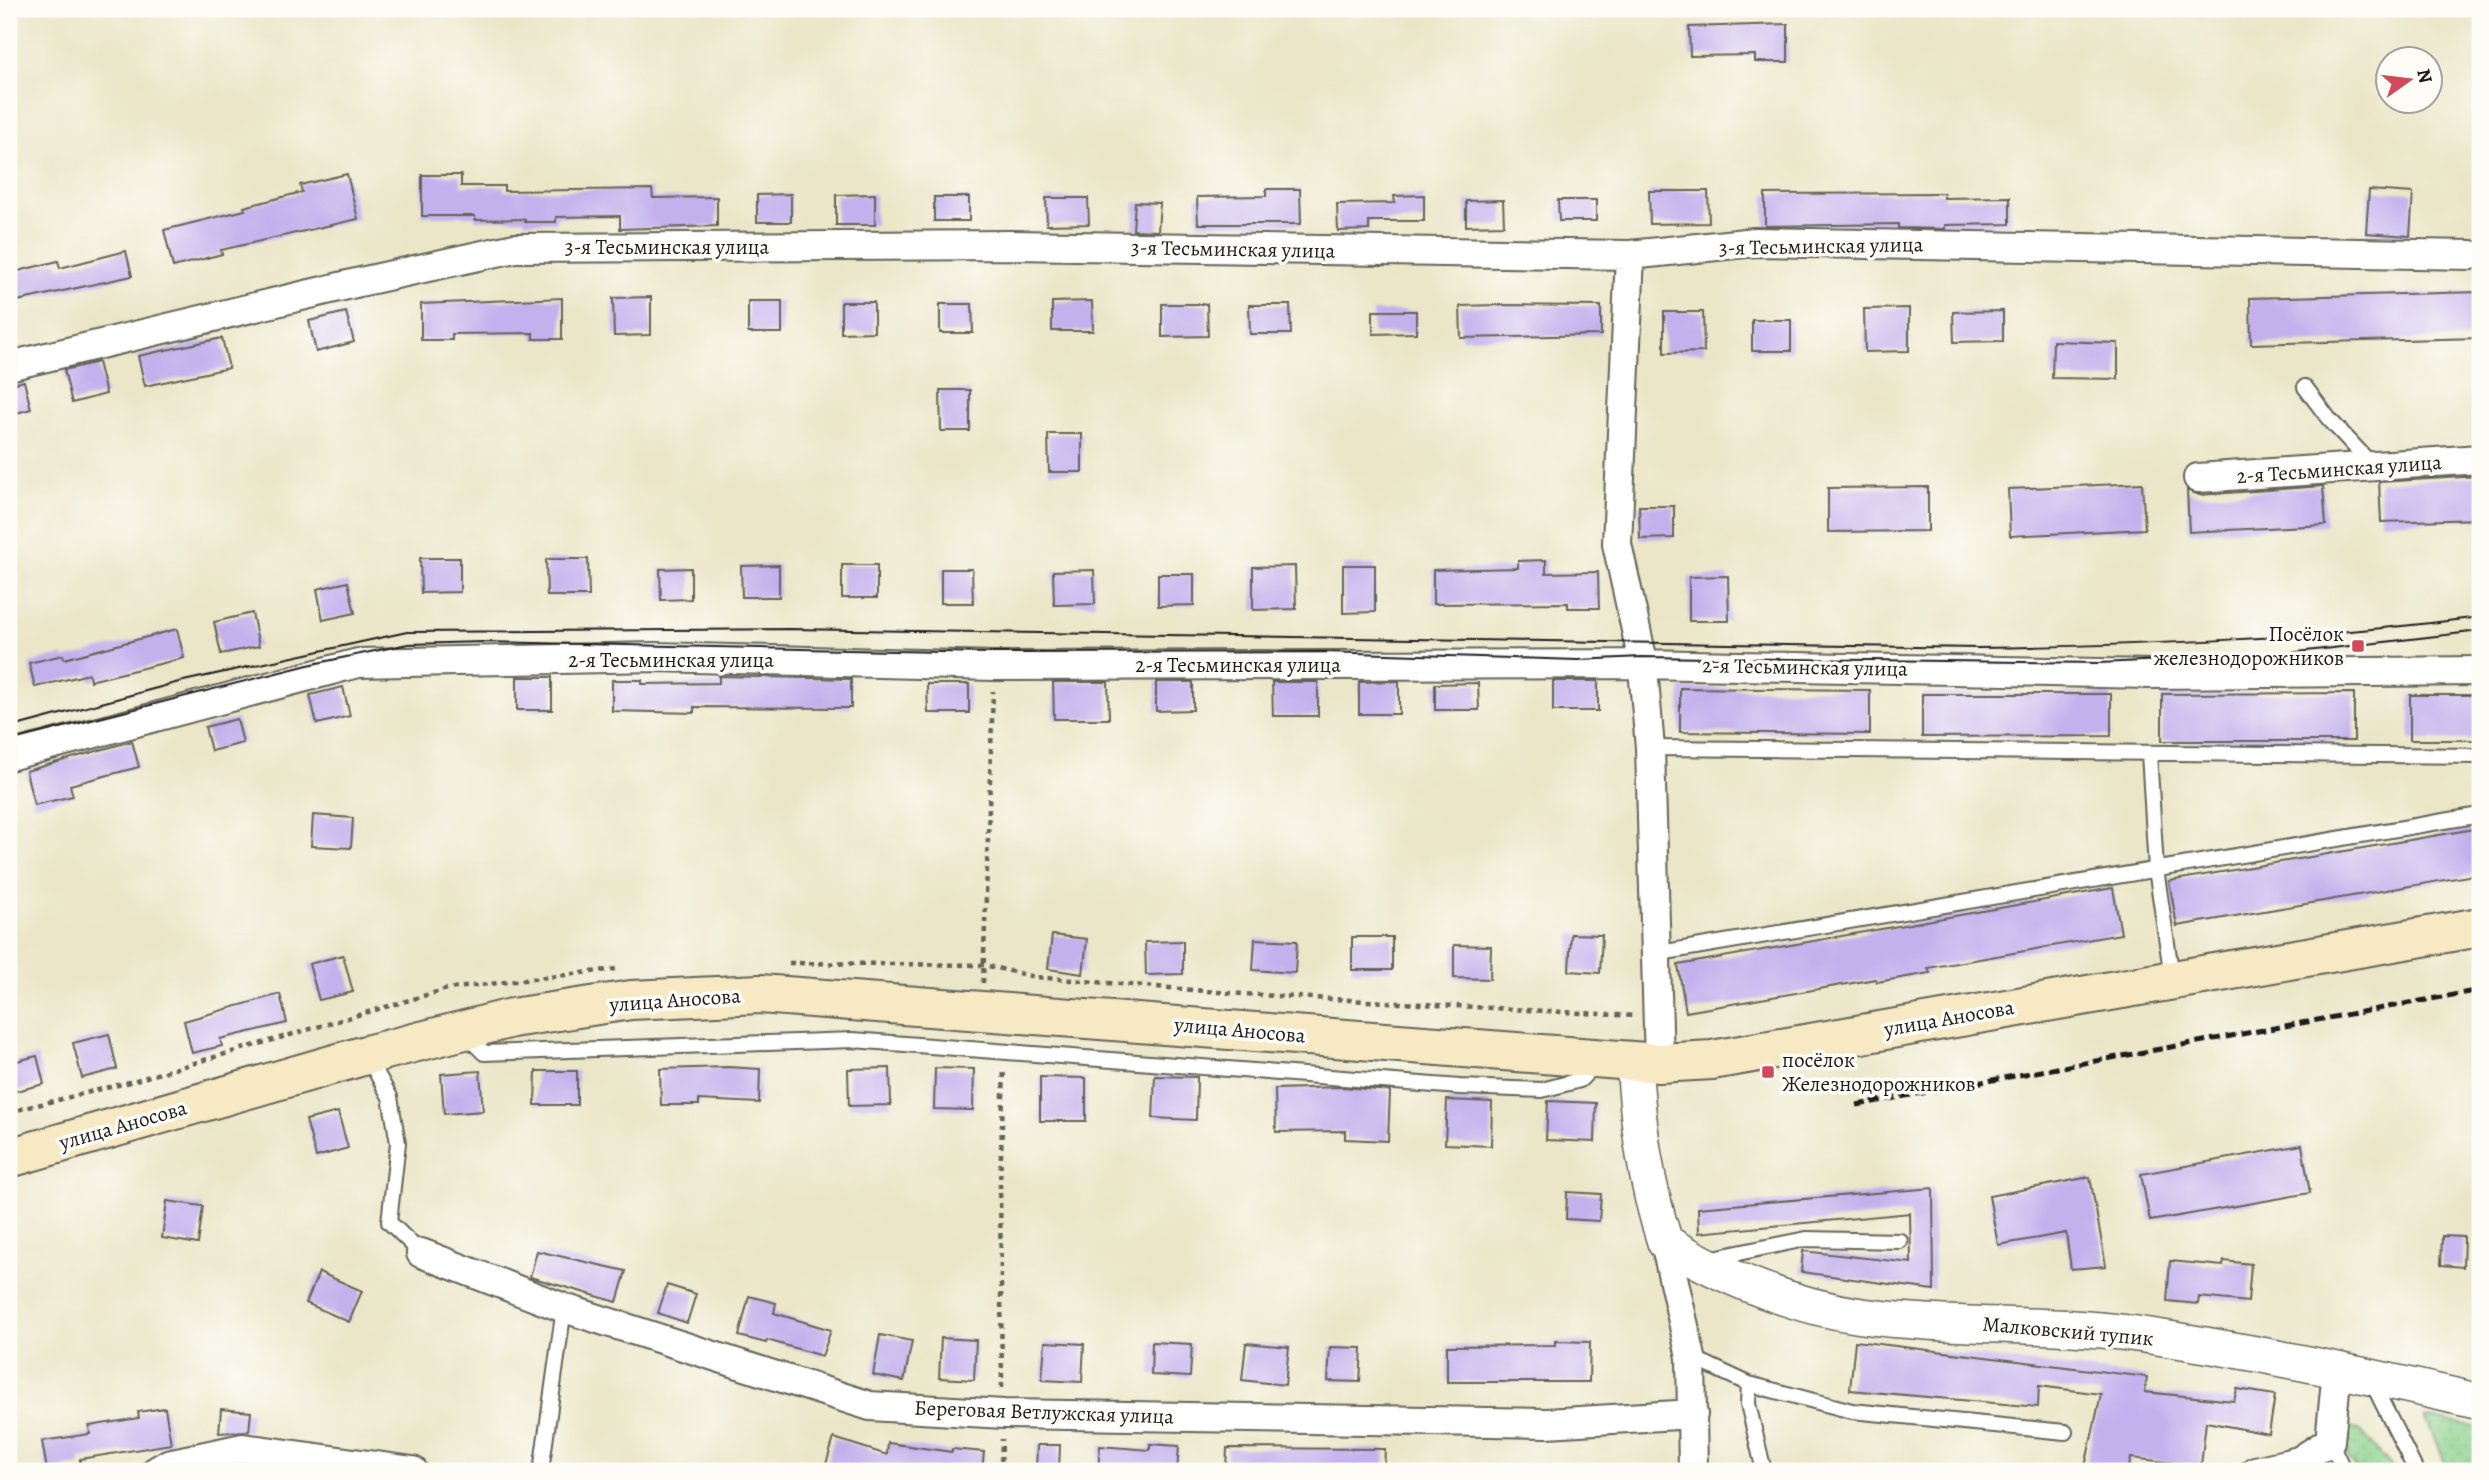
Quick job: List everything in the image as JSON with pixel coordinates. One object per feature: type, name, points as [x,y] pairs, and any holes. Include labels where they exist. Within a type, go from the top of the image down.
[{"type":"main road","name":"улица Аносова","points":[[9,1158],[366,1055],[512,1018],[631,1000],[760,995],[1631,1061],[1712,1060],[2480,927]]},
{"type":"street","name":"3-я Тесьминская улица","points":[[9,366],[515,248],[1013,245],[1630,255],[1755,242],[2471,255]]},
{"type":"street","points":[[1630,255],[1617,544],[1640,654],[1650,748],[1654,954],[1631,1061],[1650,1199],[1665,1242],[1691,1357],[1693,1471]]},
{"type":"street","name":"2-я Тесьминская улица","points":[[2199,478],[2480,459]]},
{"type":"street","name":"2-я Тесьминская улица","points":[[9,756],[358,663],[655,657],[994,666],[1640,654],[2151,674],[2480,671]]},
{"type":"street","name":"Малковский тупик","points":[[1665,1242],[1698,1261],[1797,1301],[1862,1316],[2135,1334],[2353,1373],[2480,1402]]},
{"type":"street","name":"Береговая Ветлужская улица","points":[[421,1253],[564,1308],[870,1406],[1004,1414],[1547,1423],[1693,1414]]},
{"type":"street","points":[[2255,1471],[2299,1461],[2330,1441],[2353,1373]]},
{"type":"street","points":[[156,1471],[168,1464],[243,1448],[413,1471]]},
{"type":"lane","points":[[2305,387],[2329,419],[2373,467]]},
{"type":"lane","points":[[1650,748],[2480,756]]},
{"type":"lane","points":[[2149,753],[2156,869],[2172,979]]},
{"type":"lane","points":[[1654,954],[2480,815]]},
{"type":"lane","points":[[461,1031],[484,1053],[853,1040],[1005,1054],[1211,1066],[1460,1087],[1542,1090],[1580,1080],[1631,1061]]},
{"type":"lane","points":[[366,1055],[390,1097],[398,1143],[389,1222],[421,1253]]},
{"type":"lane","points":[[1698,1261],[1805,1238],[1900,1241]]},
{"type":"lane","points":[[541,1471],[564,1308]]},
{"type":"lane","points":[[1691,1357],[1749,1384],[1852,1411],[2065,1432]]},
{"type":"lane","points":[[2353,1373],[2416,1471]]},
{"type":"lane","points":[[1749,1384],[1748,1404],[1764,1471]]},
{"type":"lane","points":[[2330,1441],[2344,1471]]},
{"type":"path","points":[[983,1010],[994,666]]},
{"type":"path","points":[[1001,1471],[1004,1414],[999,1357],[1005,1054]]},
{"type":"green space","points":[[2425,1417],[2480,1427],[2480,1471],[2448,1469]]},
{"type":"green space","points":[[2349,1427],[2361,1431],[2395,1471],[2358,1471],[2345,1452],[2343,1437]]},
{"type":"building","points":[[1788,24],[1788,62],[1755,62],[1755,55],[1690,56],[1689,27]]},
{"type":"building","points":[[347,174],[358,219],[221,250],[222,254],[173,267],[164,230],[245,210],[244,207],[302,192],[300,185]]},
{"type":"building","points":[[422,175],[461,175],[461,186],[504,186],[504,191],[652,189],[653,198],[717,197],[717,226],[620,229],[620,216],[556,217],[556,222],[525,222],[525,219],[475,220],[475,216],[422,216]]},
{"type":"building","points":[[1266,189],[1300,189],[1301,224],[1198,224],[1197,197],[1266,196]]},
{"type":"building","points":[[2369,190],[2413,193],[2410,236],[2366,233]]},
{"type":"building","points":[[1649,191],[1708,191],[1709,223],[1650,224]]},
{"type":"building","points":[[1944,193],[1944,198],[2010,197],[2010,224],[1945,225],[1945,229],[1898,228],[1898,224],[1765,226],[1765,194]]},
{"type":"building","points":[[791,194],[791,222],[757,222],[757,195]]},
{"type":"building","points":[[875,194],[875,225],[836,225],[836,195]]},
{"type":"building","points":[[1424,195],[1424,221],[1369,221],[1369,230],[1338,231],[1337,204],[1395,203],[1394,196]]},
{"type":"building","points":[[934,197],[969,197],[969,221],[934,221]]},
{"type":"building","points":[[1046,198],[1088,198],[1089,224],[1047,225]]},
{"type":"building","points":[[1503,200],[1504,225],[1466,226],[1466,201]]},
{"type":"building","points":[[1558,200],[1596,200],[1596,221],[1559,221]]},
{"type":"building","points":[[1135,202],[1160,203],[1158,231],[1133,230]]},
{"type":"building","points":[[126,251],[132,276],[17,301],[10,273],[58,261],[60,268]]},
{"type":"building","points":[[2480,292],[2480,338],[2251,344],[2250,298]]},
{"type":"building","points":[[651,297],[651,335],[614,336],[613,298]]},
{"type":"building","points":[[562,298],[562,339],[533,339],[533,333],[452,334],[452,340],[421,340],[421,304]]},
{"type":"building","points":[[748,301],[782,301],[782,333],[748,333]]},
{"type":"building","points":[[1092,301],[1093,331],[1052,331],[1052,302]]},
{"type":"building","points":[[841,302],[874,302],[874,332],[841,333]]},
{"type":"building","points":[[940,304],[972,304],[973,333],[940,333]]},
{"type":"building","points":[[1162,304],[1207,304],[1208,336],[1162,337]]},
{"type":"building","points":[[1249,305],[1290,305],[1291,334],[1250,334]]},
{"type":"building","points":[[1460,306],[1601,306],[1601,335],[1461,338]]},
{"type":"building","points":[[1909,308],[1909,351],[1865,352],[1864,309]]},
{"type":"building","points":[[1373,311],[1416,311],[1416,333],[1373,334]]},
{"type":"building","points":[[2003,311],[2003,341],[1954,342],[1953,312]]},
{"type":"building","points":[[346,312],[354,342],[316,352],[309,321]]},
{"type":"building","points":[[1664,312],[1703,312],[1704,352],[1664,353]]},
{"type":"building","points":[[1752,320],[1791,320],[1791,351],[1752,351]]},
{"type":"building","points":[[222,338],[229,368],[145,386],[138,356]]},
{"type":"building","points":[[2053,341],[2118,343],[2118,379],[2052,378]]},
{"type":"building","points":[[98,362],[106,394],[72,403],[64,370]]},
{"type":"building","points":[[24,381],[31,409],[9,415],[9,385]]},
{"type":"building","points":[[940,390],[970,390],[970,431],[941,431]]},
{"type":"building","points":[[1048,434],[1082,434],[1082,472],[1049,472]]},
{"type":"building","points":[[2480,476],[2480,519],[2381,522],[2379,482]]},
{"type":"building","points":[[2142,483],[2145,529],[2010,536],[2008,489]]},
{"type":"building","points":[[2323,486],[2326,525],[2189,532],[2187,490],[2199,495]]},
{"type":"building","points":[[1928,487],[1928,531],[1828,532],[1828,488]]},
{"type":"building","points":[[1639,506],[1674,506],[1674,538],[1640,539]]},
{"type":"building","points":[[420,558],[460,558],[460,592],[421,593]]},
{"type":"building","points":[[546,559],[588,559],[589,596],[547,596]]},
{"type":"building","points":[[1546,560],[1546,573],[1598,572],[1599,608],[1568,608],[1568,603],[1433,604],[1433,570],[1518,568],[1518,561]]},
{"type":"building","points":[[779,565],[779,597],[742,597],[741,566]]},
{"type":"building","points":[[842,565],[877,565],[877,598],[842,598]]},
{"type":"building","points":[[1343,565],[1375,565],[1375,612],[1343,613]]},
{"type":"building","points":[[1295,566],[1296,609],[1253,610],[1253,567]]},
{"type":"building","points":[[691,568],[691,599],[661,600],[660,569]]},
{"type":"building","points":[[941,569],[972,569],[973,603],[941,603]]},
{"type":"building","points":[[1094,570],[1095,604],[1054,605],[1053,571]]},
{"type":"building","points":[[1158,574],[1194,574],[1194,605],[1158,606]]},
{"type":"building","points":[[1728,576],[1729,621],[1689,621],[1689,577]]},
{"type":"building","points":[[348,582],[355,613],[323,620],[317,589]]},
{"type":"building","points":[[252,613],[259,646],[221,654],[214,622]]},
{"type":"building","points":[[177,629],[184,658],[90,681],[89,674],[35,687],[29,663],[63,655],[64,659]]},
{"type":"building","points":[[719,676],[851,679],[851,708],[694,707],[694,713],[612,711],[612,680],[642,680],[642,684],[719,683]]},
{"type":"building","points":[[517,677],[552,677],[552,710],[517,710]]},
{"type":"building","points":[[1399,681],[1399,714],[1359,714],[1359,682]]},
{"type":"building","points":[[1553,681],[1598,681],[1598,711],[1553,711]]},
{"type":"building","points":[[1053,682],[1108,682],[1109,719],[1054,719]]},
{"type":"building","points":[[1156,682],[1193,682],[1193,710],[1156,711]]},
{"type":"building","points":[[1272,682],[1318,682],[1318,716],[1273,716]]},
{"type":"building","points":[[1478,683],[1479,710],[1435,710],[1435,684]]},
{"type":"building","points":[[927,684],[969,684],[969,713],[928,713]]},
{"type":"building","points":[[343,687],[350,716],[317,724],[310,695]]},
{"type":"building","points":[[1680,688],[1870,690],[1870,734],[1680,732]]},
{"type":"building","points":[[2354,693],[2354,741],[2162,741],[2162,694]]},
{"type":"building","points":[[1922,694],[2111,694],[2111,736],[1922,737]]},
{"type":"building","points":[[2410,695],[2480,695],[2480,740],[2410,740]]},
{"type":"building","points":[[237,719],[243,743],[211,751],[205,727]]},
{"type":"building","points":[[132,741],[139,767],[70,785],[73,796],[34,805],[26,771]]},
{"type":"building","points":[[313,815],[353,818],[351,848],[311,846]]},
{"type":"building","points":[[2480,828],[2480,874],[2177,926],[2169,881]]},
{"type":"building","points":[[2113,888],[2121,934],[1928,968],[1930,973],[1877,982],[1876,979],[1686,1012],[1678,965]]},
{"type":"building","points":[[1571,934],[1602,935],[1600,973],[1569,971]]},
{"type":"building","points":[[1052,935],[1087,939],[1083,974],[1048,969]]},
{"type":"building","points":[[1352,937],[1392,937],[1392,970],[1352,970]]},
{"type":"building","points":[[1255,939],[1297,941],[1295,973],[1253,970]]},
{"type":"building","points":[[1183,941],[1183,974],[1146,975],[1145,942]]},
{"type":"building","points":[[1454,945],[1491,946],[1490,979],[1454,978]]},
{"type":"building","points":[[343,955],[353,992],[319,1000],[309,964]]},
{"type":"building","points":[[280,994],[287,1023],[220,1039],[222,1046],[192,1053],[184,1021]]},
{"type":"building","points":[[109,1034],[117,1069],[82,1078],[73,1043]]},
{"type":"building","points":[[37,1056],[44,1084],[12,1092],[9,1063]]},
{"type":"building","points":[[890,1068],[891,1105],[849,1106],[848,1069]]},
{"type":"building","points":[[935,1068],[974,1069],[973,1110],[934,1109]]},
{"type":"building","points":[[660,1069],[760,1069],[759,1103],[699,1100],[699,1105],[661,1105]]},
{"type":"building","points":[[480,1071],[483,1111],[444,1114],[441,1074]]},
{"type":"building","points":[[536,1071],[577,1071],[577,1105],[535,1105]]},
{"type":"building","points":[[1155,1076],[1197,1077],[1196,1120],[1153,1118]]},
{"type":"building","points":[[1040,1077],[1086,1078],[1086,1121],[1040,1121]]},
{"type":"building","points":[[1342,1087],[1390,1091],[1388,1141],[1345,1139],[1345,1131],[1276,1132],[1275,1089]]},
{"type":"building","points":[[1447,1100],[1492,1102],[1491,1146],[1445,1144]]},
{"type":"building","points":[[1548,1101],[1596,1103],[1595,1142],[1546,1140]]},
{"type":"building","points":[[338,1112],[348,1148],[316,1157],[306,1120]]},
{"type":"building","points":[[2302,1145],[2310,1193],[2150,1221],[2141,1174]]},
{"type":"building","points":[[2090,1177],[2106,1266],[2071,1269],[2066,1233],[1998,1245],[1989,1196]]},
{"type":"building","points":[[1933,1188],[1934,1290],[1801,1272],[1803,1251],[1911,1263],[1910,1213],[1699,1233],[1698,1208]]},
{"type":"building","points":[[1567,1192],[1601,1194],[1599,1221],[1566,1219]]},
{"type":"building","points":[[167,1201],[203,1206],[198,1244],[162,1238]]},
{"type":"building","points":[[2442,1236],[2464,1237],[2463,1267],[2441,1265]]},
{"type":"building","points":[[537,1251],[626,1271],[617,1302],[530,1277]]},
{"type":"building","points":[[2170,1261],[2223,1266],[2224,1261],[2251,1264],[2248,1302],[2199,1297],[2198,1304],[2167,1301]]},
{"type":"building","points":[[319,1272],[362,1291],[349,1322],[306,1303]]},
{"type":"building","points":[[667,1285],[696,1294],[687,1323],[658,1313]]},
{"type":"building","points":[[749,1296],[776,1303],[774,1313],[831,1330],[822,1356],[767,1340],[766,1343],[739,1336]]},
{"type":"building","points":[[880,1335],[912,1341],[904,1381],[873,1375]]},
{"type":"building","points":[[941,1338],[976,1340],[974,1380],[939,1378]]},
{"type":"building","points":[[1555,1341],[1590,1342],[1589,1382],[1447,1382],[1447,1346],[1555,1345]]},
{"type":"building","points":[[1855,1341],[2147,1377],[2145,1392],[2234,1401],[2237,1389],[2275,1395],[2269,1434],[2206,1422],[2201,1466],[2131,1458],[2128,1471],[2084,1471],[2101,1394],[2039,1386],[2038,1407],[1850,1390]]},
{"type":"building","points":[[1045,1342],[1084,1344],[1082,1382],[1042,1380]]},
{"type":"building","points":[[1152,1342],[1192,1344],[1190,1377],[1151,1375]]},
{"type":"building","points":[[1246,1343],[1289,1347],[1285,1385],[1242,1380]]},
{"type":"building","points":[[1330,1347],[1362,1348],[1360,1382],[1328,1381]]},
{"type":"building","points":[[165,1408],[171,1444],[80,1459],[80,1465],[47,1470],[42,1441],[90,1434],[89,1426],[139,1418],[138,1412]]},
{"type":"building","points":[[221,1409],[251,1412],[249,1431],[219,1433]]},
{"type":"building","points":[[834,1438],[887,1455],[888,1443],[952,1452],[952,1449],[984,1452],[982,1471],[884,1471],[856,1466],[854,1471],[824,1471]]},
{"type":"building","points":[[1150,1444],[1179,1446],[1177,1471],[1098,1471],[1100,1446],[1150,1450]]},
{"type":"building","points":[[1037,1445],[1060,1445],[1059,1471],[1036,1471]]},
{"type":"building","points":[[1227,1448],[1385,1449],[1384,1471],[1226,1471]]},
{"type":"tram line","points":[[9,728],[179,682],[407,632],[790,629],[1979,648],[2230,640],[2354,631],[2480,617]]},
{"type":"tram line","points":[[9,741],[308,665],[408,644],[483,642],[989,653],[1325,652],[1577,660],[1642,657],[2099,663],[2272,655],[2480,631]]},
{"type":"railway","points":[[1857,1105],[2480,990]]},
{"type":"place","name":"Посёлок железнодорожников","points":[[2358,646]]},
{"type":"place","name":"посёлок Железнодорожников","points":[[1768,1072]]}]
